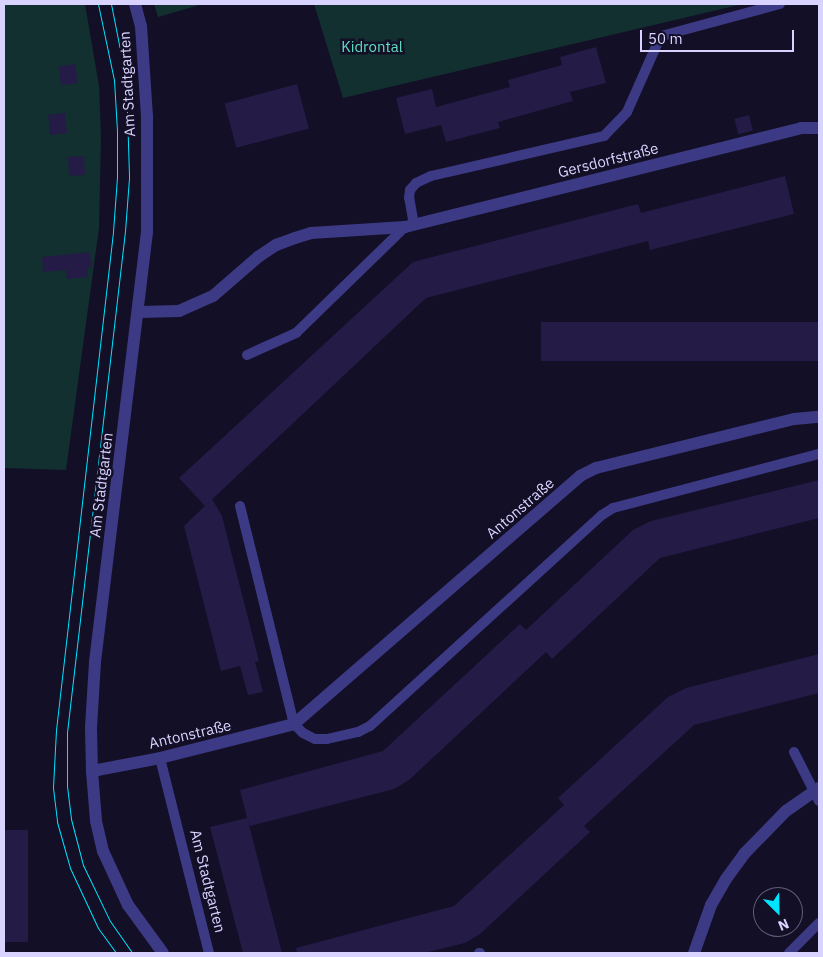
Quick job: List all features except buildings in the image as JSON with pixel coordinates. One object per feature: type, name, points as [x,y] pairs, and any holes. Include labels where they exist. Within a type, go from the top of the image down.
[{"type":"street","name":"Am Stadtgarten","points":[[135,4],[141,26],[147,116],[147,232],[139,312],[95,662],[91,728],[92,771],[96,821],[103,851],[128,905],[163,953]]},
{"type":"street","name":"Gersdorfstraße","points":[[139,312],[179,311],[213,296],[258,257],[276,245],[311,233],[410,226],[801,128],[819,128]]},
{"type":"street","name":"Antonstraße","points":[[92,771],[160,758],[294,724],[580,476],[596,468],[794,419],[819,417]]},
{"type":"street","points":[[694,953],[711,905],[726,879],[744,854],[786,811],[817,793]]},
{"type":"lane","points":[[247,355],[296,333],[410,226],[410,190],[416,182],[431,176],[604,136],[627,112],[658,42],[665,35],[780,4]]},
{"type":"lane","points":[[240,506],[294,724],[303,733],[315,740],[358,732],[370,726],[594,521],[613,508],[819,454]]},
{"type":"lane","points":[[794,752],[817,793]]},
{"type":"lane","name":"Am Stadtgarten","points":[[160,758],[209,953]]},
{"type":"lane","points":[[789,953],[819,923]]},
{"type":"green space","points":[[4,4],[85,4],[99,86],[101,136],[99,228],[66,470],[4,468]]},
{"type":"green space","points":[[154,4],[203,4],[158,17]]},
{"type":"green space","name":"Kidrontal","points":[[314,4],[743,4],[343,98]]},
{"type":"tram line","points":[[98,4],[114,80],[117,177],[113,232],[56,730],[53,788],[57,822],[70,868],[98,928],[116,953]]},
{"type":"tram line","points":[[111,4],[126,80],[129,178],[125,231],[67,732],[67,786],[71,819],[83,865],[110,921],[132,953]]}]
